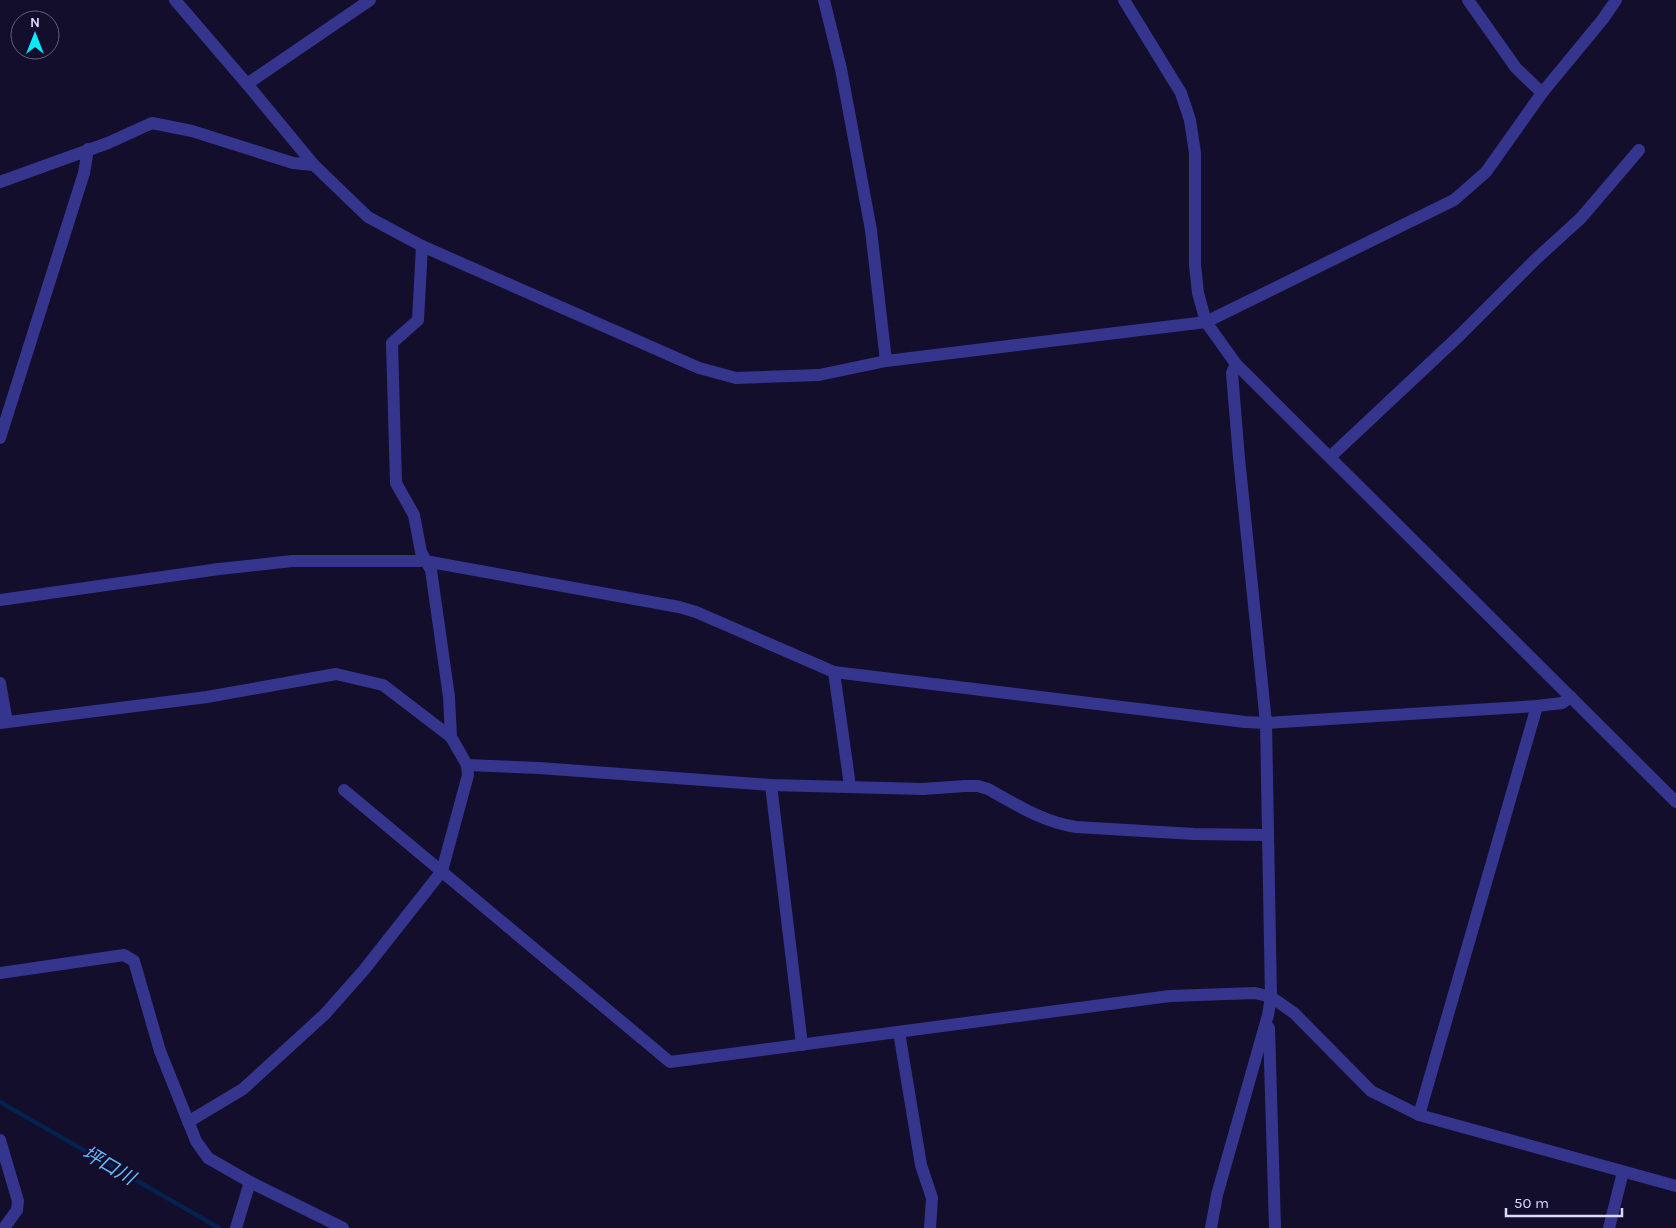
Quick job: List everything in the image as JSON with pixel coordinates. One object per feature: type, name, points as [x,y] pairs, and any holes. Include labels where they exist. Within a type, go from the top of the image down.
[{"type":"street","points":[[174,0],[314,165],[368,217],[422,246],[699,368],[736,378],[819,375],[886,361],[1206,322],[1454,200],[1486,172],[1542,93],[1604,19],[1616,0]]},
{"type":"street","points":[[247,84],[370,0]]},
{"type":"street","points":[[824,0],[842,69],[869,221],[886,361]]},
{"type":"street","points":[[1124,0],[1181,93],[1190,120],[1195,153],[1195,264],[1198,293],[1206,322],[1236,364],[1676,802]]},
{"type":"street","points":[[1468,0],[1516,68],[1542,93]]},
{"type":"street","points":[[0,182],[108,143],[152,123],[192,131],[293,163],[314,165]]},
{"type":"street","points":[[0,438],[84,173],[88,149]]},
{"type":"street","points":[[1330,457],[1581,218],[1639,150]]},
{"type":"street","points":[[422,246],[418,320],[392,343],[396,483],[414,515],[421,552],[431,570],[449,697],[451,737]]},
{"type":"street","points":[[1211,1228],[1217,1195],[1268,1015],[1271,997],[1266,723],[1238,458],[1232,373],[1236,364]]},
{"type":"street","points":[[0,600],[220,569],[292,561],[425,561],[679,607],[834,672],[1235,721],[1266,723],[1537,706],[1562,702],[1572,697]]},
{"type":"street","points":[[834,672],[850,786]]},
{"type":"street","points":[[0,683],[4,722],[207,697],[336,674],[383,686],[451,737],[467,765],[468,775],[442,871],[364,970],[325,1014],[243,1089],[188,1122]]},
{"type":"street","points":[[1419,1115],[1537,706]]},
{"type":"street","points":[[467,765],[548,768],[771,785],[923,789],[978,786],[988,789],[1042,818],[1058,824],[1076,827],[1194,834],[1268,835]]},
{"type":"street","points":[[771,785],[802,1045]]},
{"type":"street","points":[[344,790],[670,1062],[1170,996],[1255,993],[1271,997],[1294,1012],[1371,1091],[1419,1115],[1676,1186]]},
{"type":"street","points":[[0,973],[124,955],[134,961],[160,1051],[196,1141],[208,1158],[250,1182],[343,1228]]},
{"type":"street","points":[[1268,1015],[1275,1228]]},
{"type":"street","points":[[899,1032],[921,1165],[932,1198],[930,1228]]},
{"type":"street","points":[[1,1147],[18,1201],[17,1210],[4,1228]]},
{"type":"street","points":[[1609,1228],[1623,1172]]},
{"type":"street","points":[[236,1228],[250,1182]]},
{"type":"waterway","name":"坪口川","points":[[0,1102],[219,1228]]}]
